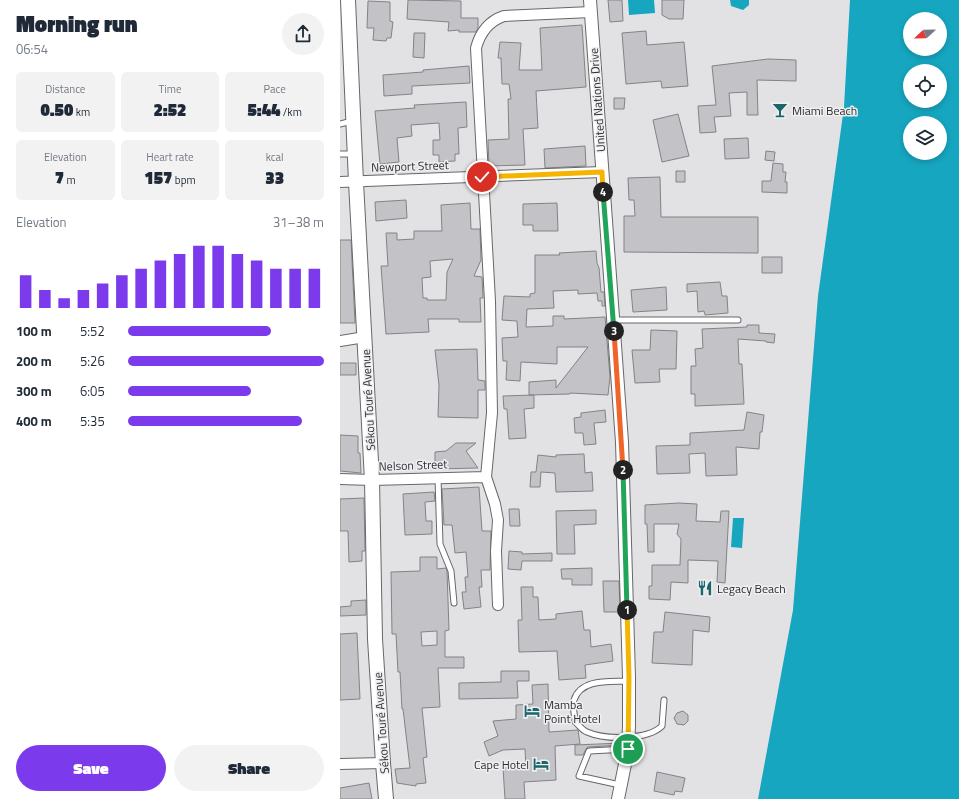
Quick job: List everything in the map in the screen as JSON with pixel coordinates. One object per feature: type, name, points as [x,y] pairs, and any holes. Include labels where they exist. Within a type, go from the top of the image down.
[{"type":"main road","name":"Sékou Touré Avenue","points":[[348,0],[344,17],[346,122],[354,154],[356,182],[372,480],[375,639],[382,763],[386,799]]},
{"type":"street","name":"United Nations Drive","points":[[590,6],[622,442],[629,681],[628,743],[618,799]]},
{"type":"street","points":[[498,605],[496,551],[498,520],[486,476],[492,406],[490,301],[476,48],[479,39],[495,20],[504,16],[590,6]]},
{"type":"street","name":"Newport Street","points":[[340,182],[602,172]]},
{"type":"street","points":[[340,341],[365,337]]},
{"type":"street","name":"Nelson Street","points":[[340,479],[372,480],[486,476]]},
{"type":"street","points":[[340,764],[382,763]]},
{"type":"lane","points":[[340,154],[354,154]]},
{"type":"lane","points":[[613,320],[738,320]]},
{"type":"lane","points":[[438,477],[440,544],[451,571],[454,603]]},
{"type":"lane","points":[[628,743],[585,731],[575,722],[573,700],[583,686],[594,683],[629,681]]},
{"type":"lane","points":[[621,786],[579,776],[589,751],[628,743],[653,733],[662,726],[664,700]]},
{"type":"water","points":[[628,0],[654,0],[655,13],[629,15]]},
{"type":"water","points":[[730,0],[749,0],[749,5],[743,10],[731,6]]},
{"type":"water","points":[[850,0],[959,0],[959,799],[758,799],[793,610],[818,296],[844,107]]},
{"type":"water","points":[[733,518],[744,518],[742,548],[731,547]]},
{"type":"building","points":[[408,0],[461,1],[461,18],[478,18],[478,28],[476,32],[459,32],[459,30],[448,31],[449,22],[407,19]]},
{"type":"building","points":[[608,0],[622,0],[623,21],[610,22]]},
{"type":"building","points":[[662,0],[684,0],[683,19],[669,19],[662,15]]},
{"type":"building","points":[[368,1],[390,2],[390,21],[393,22],[391,38],[387,38],[386,41],[373,40],[374,28],[367,28]]},
{"type":"building","points":[[582,25],[586,87],[536,91],[538,128],[523,129],[525,165],[489,166],[488,140],[509,139],[508,99],[511,99],[509,84],[502,84],[501,58],[498,58],[500,42],[521,43],[519,70],[542,70],[540,28]]},
{"type":"building","points":[[646,31],[647,45],[684,42],[688,86],[662,88],[661,81],[626,84],[622,33]]},
{"type":"building","points":[[414,33],[425,33],[424,58],[413,57]]},
{"type":"building","points":[[768,59],[796,60],[796,81],[757,80],[758,115],[747,115],[747,92],[729,93],[731,116],[714,117],[716,132],[700,133],[698,106],[716,105],[712,66]]},
{"type":"building","points":[[469,66],[470,83],[412,86],[412,94],[384,96],[383,75]]},
{"type":"building","points":[[614,98],[625,98],[624,109],[614,109]]},
{"type":"building","points":[[466,102],[467,127],[458,128],[459,154],[455,154],[455,161],[439,162],[439,155],[433,155],[433,140],[440,140],[439,123],[411,125],[412,136],[397,138],[399,162],[380,164],[375,111],[415,108],[414,105]]},
{"type":"building","points":[[678,114],[689,156],[662,162],[653,120]]},
{"type":"building","points":[[748,138],[749,158],[725,159],[724,139]]},
{"type":"building","points":[[585,146],[586,166],[545,168],[544,149]]},
{"type":"building","points":[[766,151],[775,152],[774,161],[765,160]]},
{"type":"building","points":[[773,163],[783,164],[783,172],[786,172],[785,182],[787,182],[787,193],[762,192],[762,181],[771,181]]},
{"type":"building","points":[[676,171],[685,171],[685,182],[676,182]]},
{"type":"building","points":[[660,177],[661,217],[758,217],[758,253],[624,252],[624,216],[635,216],[634,200],[629,200],[628,178]]},
{"type":"building","points":[[406,200],[407,218],[376,221],[375,202]]},
{"type":"building","points":[[470,203],[471,229],[480,229],[481,260],[474,276],[482,277],[483,298],[480,298],[481,322],[459,322],[459,319],[428,319],[429,332],[386,334],[381,266],[388,266],[386,233],[397,233],[397,240],[414,239],[414,231],[442,231],[441,205]],"holes":[[[453,259],[447,272],[446,300],[427,300],[427,298],[423,298],[422,278],[431,277],[430,261]]]},
{"type":"building","points":[[557,203],[558,231],[533,231],[533,225],[523,225],[523,204]]},
{"type":"building","points":[[340,240],[351,240],[355,323],[340,323]]},
{"type":"building","points":[[596,251],[601,292],[604,292],[605,306],[602,306],[602,301],[598,301],[597,293],[578,294],[578,290],[553,291],[554,308],[527,309],[526,327],[553,326],[553,316],[564,316],[564,319],[605,317],[610,377],[608,395],[570,393],[529,395],[529,382],[556,380],[556,388],[588,347],[557,347],[557,364],[521,362],[520,381],[506,380],[507,361],[503,361],[502,338],[518,337],[517,321],[502,320],[504,296],[530,297],[530,294],[535,293],[535,255],[560,255],[559,253]]},
{"type":"building","points":[[762,257],[782,257],[782,273],[762,273]]},
{"type":"building","points":[[720,282],[722,296],[727,296],[728,313],[705,315],[704,311],[698,312],[697,291],[687,292],[687,284]]},
{"type":"building","points":[[666,287],[667,310],[633,312],[631,290]]},
{"type":"building","points":[[747,325],[759,325],[759,333],[775,334],[774,343],[738,339],[739,364],[742,364],[744,404],[695,406],[695,394],[691,394],[691,366],[696,366],[695,349],[703,348],[702,329],[747,327]]},
{"type":"building","points":[[651,330],[677,331],[676,369],[659,369],[660,382],[635,383],[632,350],[650,350]]},
{"type":"building","points":[[477,349],[478,380],[485,381],[485,390],[478,390],[478,418],[438,417],[439,385],[435,350]]},
{"type":"building","points":[[340,363],[356,363],[356,375],[340,375]]},
{"type":"building","points":[[534,395],[534,408],[524,409],[526,438],[509,439],[507,409],[504,409],[503,396]]},
{"type":"building","points":[[605,410],[606,422],[594,423],[596,444],[584,445],[583,433],[575,433],[574,418],[581,417],[581,413]]},
{"type":"building","points":[[747,412],[764,415],[762,432],[760,432],[759,449],[736,447],[737,475],[706,476],[705,453],[689,454],[690,473],[657,474],[656,446],[690,445],[690,433],[744,430]]},
{"type":"building","points":[[340,435],[358,436],[358,453],[360,453],[361,473],[340,471]]},
{"type":"building","points":[[456,443],[476,443],[466,451],[478,468],[435,469],[435,452],[446,451]]},
{"type":"building","points":[[584,454],[585,473],[592,472],[593,491],[556,492],[555,473],[541,472],[540,487],[530,487],[531,472],[536,472],[538,455],[556,457],[556,455]]},
{"type":"building","points":[[479,487],[482,531],[491,531],[490,570],[481,570],[482,587],[479,587],[481,607],[464,609],[462,592],[466,592],[465,577],[468,577],[466,552],[455,553],[452,525],[444,525],[442,489]]},
{"type":"building","points":[[434,492],[435,501],[425,502],[426,521],[432,521],[432,534],[405,535],[403,494]]},
{"type":"building","points":[[364,498],[365,551],[362,551],[362,561],[349,562],[348,531],[340,531],[340,499]]},
{"type":"building","points":[[679,503],[697,504],[696,521],[720,522],[721,511],[729,511],[725,583],[717,582],[718,561],[688,560],[688,583],[671,582],[670,600],[649,599],[649,586],[652,586],[652,565],[680,565],[681,539],[677,534],[679,524],[654,524],[654,552],[648,552],[647,524],[645,524],[645,505]]},
{"type":"building","points":[[509,509],[519,509],[520,526],[510,526]]},
{"type":"building","points":[[596,510],[596,524],[574,525],[575,554],[557,554],[556,511]]},
{"type":"building","points":[[509,551],[522,552],[522,554],[552,553],[552,561],[522,561],[521,570],[508,569]]},
{"type":"building","points":[[420,557],[437,557],[437,569],[446,568],[449,630],[445,631],[445,657],[464,657],[464,668],[438,668],[440,707],[422,708],[427,757],[423,758],[426,783],[416,784],[416,786],[397,783],[395,769],[410,768],[402,709],[400,672],[398,672],[396,634],[392,634],[391,572],[420,571]],"holes":[[[437,631],[437,645],[422,646],[421,632]]]},
{"type":"building","points":[[592,568],[592,585],[572,585],[572,579],[562,579],[561,569]]},
{"type":"building","points":[[603,581],[619,581],[620,612],[604,612]]},
{"type":"building","points":[[521,587],[533,587],[533,597],[538,597],[539,620],[556,619],[556,614],[582,611],[584,630],[590,630],[591,647],[611,644],[613,661],[585,665],[586,678],[559,680],[557,651],[519,652],[518,620],[522,620]]},
{"type":"building","points":[[366,600],[366,615],[340,616],[340,607],[351,606],[351,601]]},
{"type":"building","points":[[665,612],[710,617],[709,632],[693,630],[692,665],[652,663],[654,632],[663,632]]},
{"type":"building","points":[[357,633],[360,699],[340,700],[340,634]]},
{"type":"building","points":[[501,671],[529,671],[529,681],[517,681],[518,698],[459,699],[459,683],[501,682]]},
{"type":"building","points":[[548,684],[549,732],[578,730],[580,744],[555,746],[556,780],[524,782],[525,799],[505,799],[503,768],[526,767],[525,749],[503,750],[489,756],[484,742],[498,736],[493,721],[516,719],[516,705],[533,704],[532,685]]},
{"type":"building","points":[[683,711],[688,715],[688,721],[684,725],[677,724],[674,718],[677,713]]},
{"type":"building","points":[[621,743],[621,745],[588,747],[583,755],[575,755],[575,745]]},
{"type":"building","points":[[657,772],[685,778],[682,792],[675,791],[674,795],[654,791]]},
{"type":"building","points":[[369,783],[372,799],[340,799],[340,788]]},
{"type":"place","name":"Miami Beach","points":[[780,110]]},
{"type":"place","name":"Legacy Beach","points":[[705,588]]},
{"type":"place","name":"Mamba Point Hotel","points":[[532,711]]},
{"type":"place","name":"Cape Hotel","points":[[541,764]]},
{"type":"route","points":[[482,177],[602,172],[622,442],[629,677],[628,749]]}]
